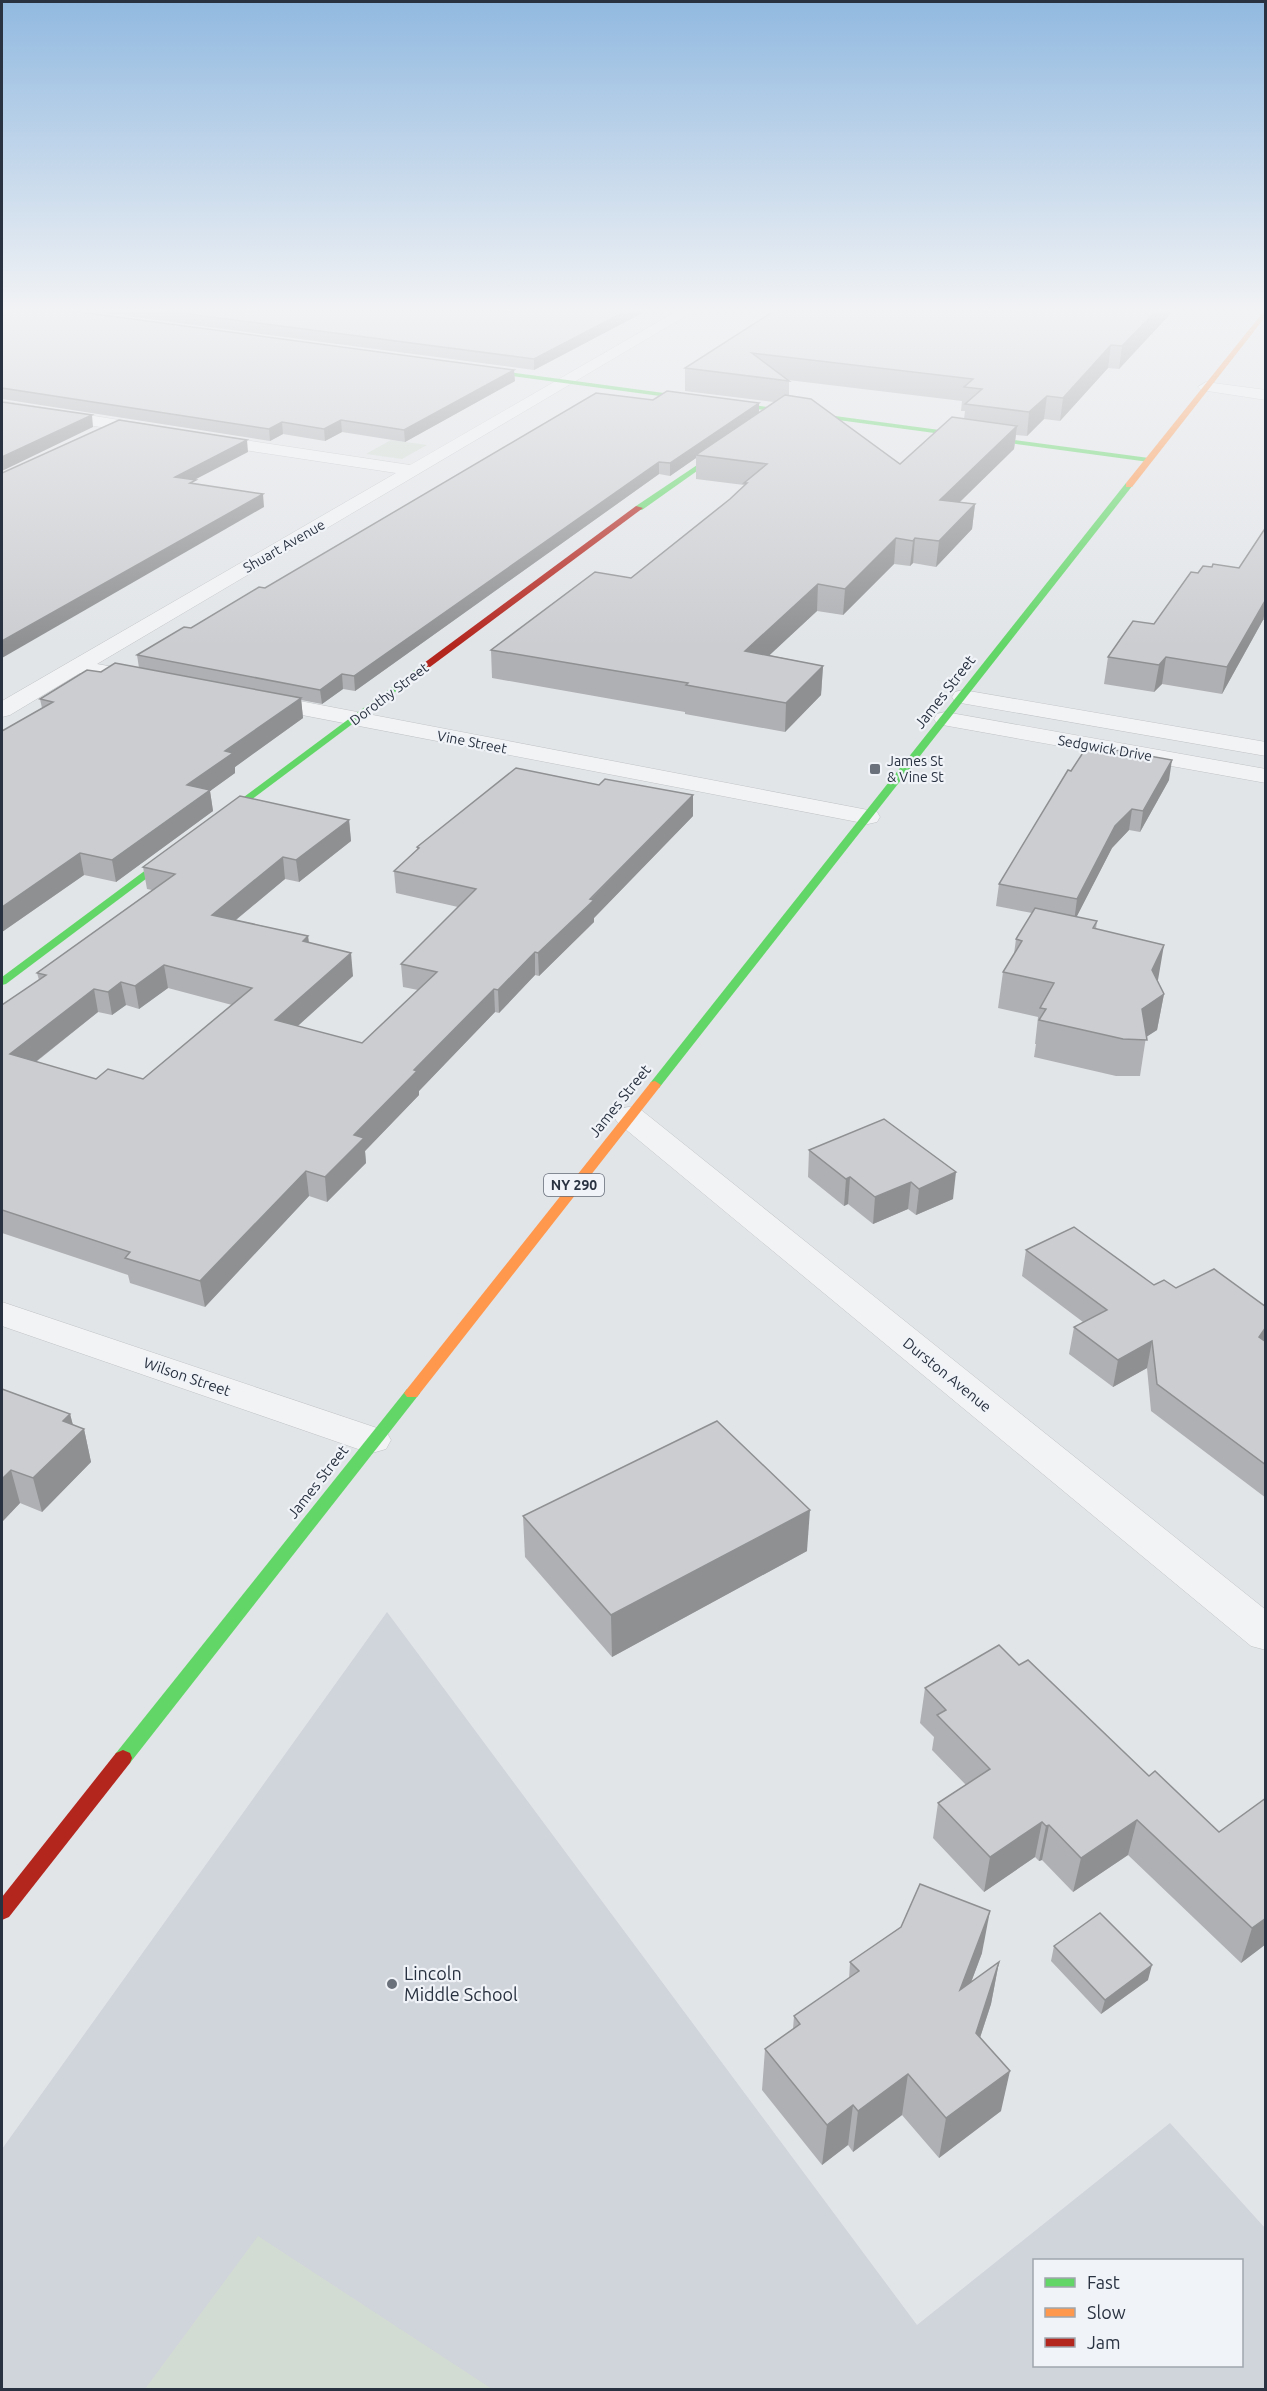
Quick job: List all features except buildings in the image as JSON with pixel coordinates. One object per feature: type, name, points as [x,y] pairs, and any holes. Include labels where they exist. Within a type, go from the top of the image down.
[{"type":"main road","points":[[873,423],[1149,460]]},
{"type":"main road","name":"James Street","points":[[2,1911],[1178,423]]},
{"type":"main road","name":"Dorothy Street","points":[[2,982],[637,509],[747,433]]},
{"type":"street","points":[[102,423],[412,471]]},
{"type":"street","name":"Shuart Avenue","points":[[2,710],[496,423]]},
{"type":"street","points":[[89,438],[117,425]]},
{"type":"street","points":[[76,666],[170,684]]},
{"type":"street","name":"Vine Street","points":[[240,696],[355,720],[868,816]]},
{"type":"street","name":"Sedgwick Drive","points":[[963,697],[1266,748]]},
{"type":"street","name":"Sedgwick Drive","points":[[945,719],[1266,776]]},
{"type":"street","points":[[1232,770],[1241,744]]},
{"type":"street","name":"Durston Avenue","points":[[629,1116],[1266,1634]]},
{"type":"street","name":"Wilson Street","points":[[2,1314],[372,1440]]},
{"type":"shaded area","points":[[391,440],[427,445],[402,459],[366,454]]},
{"type":"shaded area","name":"Lincoln Middle School","points":[[387,1612],[917,2325],[1170,2123],[1265,2228],[1265,2389],[2,2390],[2,2149]]},
{"type":"shaded area","points":[[258,2236],[492,2389],[145,2389]]},
{"type":"traffic: fast","points":[[870,423],[1149,460]]},
{"type":"traffic: fast","points":[[639,508],[732,444]]},
{"type":"traffic: fast","points":[[655,1085],[1129,485]]},
{"type":"traffic: fast","points":[[2,982],[427,665]]},
{"type":"traffic: fast","points":[[123,1758],[412,1393]]},
{"type":"traffic: slow","points":[[1129,485],[1178,423]]},
{"type":"traffic: slow","points":[[412,1393],[655,1085]]},
{"type":"traffic: jam","points":[[427,665],[639,508]]},
{"type":"traffic: jam","points":[[2,1911],[123,1758]]},
{"type":"place","name":"James St & Vine St","points":[[875,769]]},
{"type":"place","name":"Lincoln Middle School","points":[[392,1984]]}]
